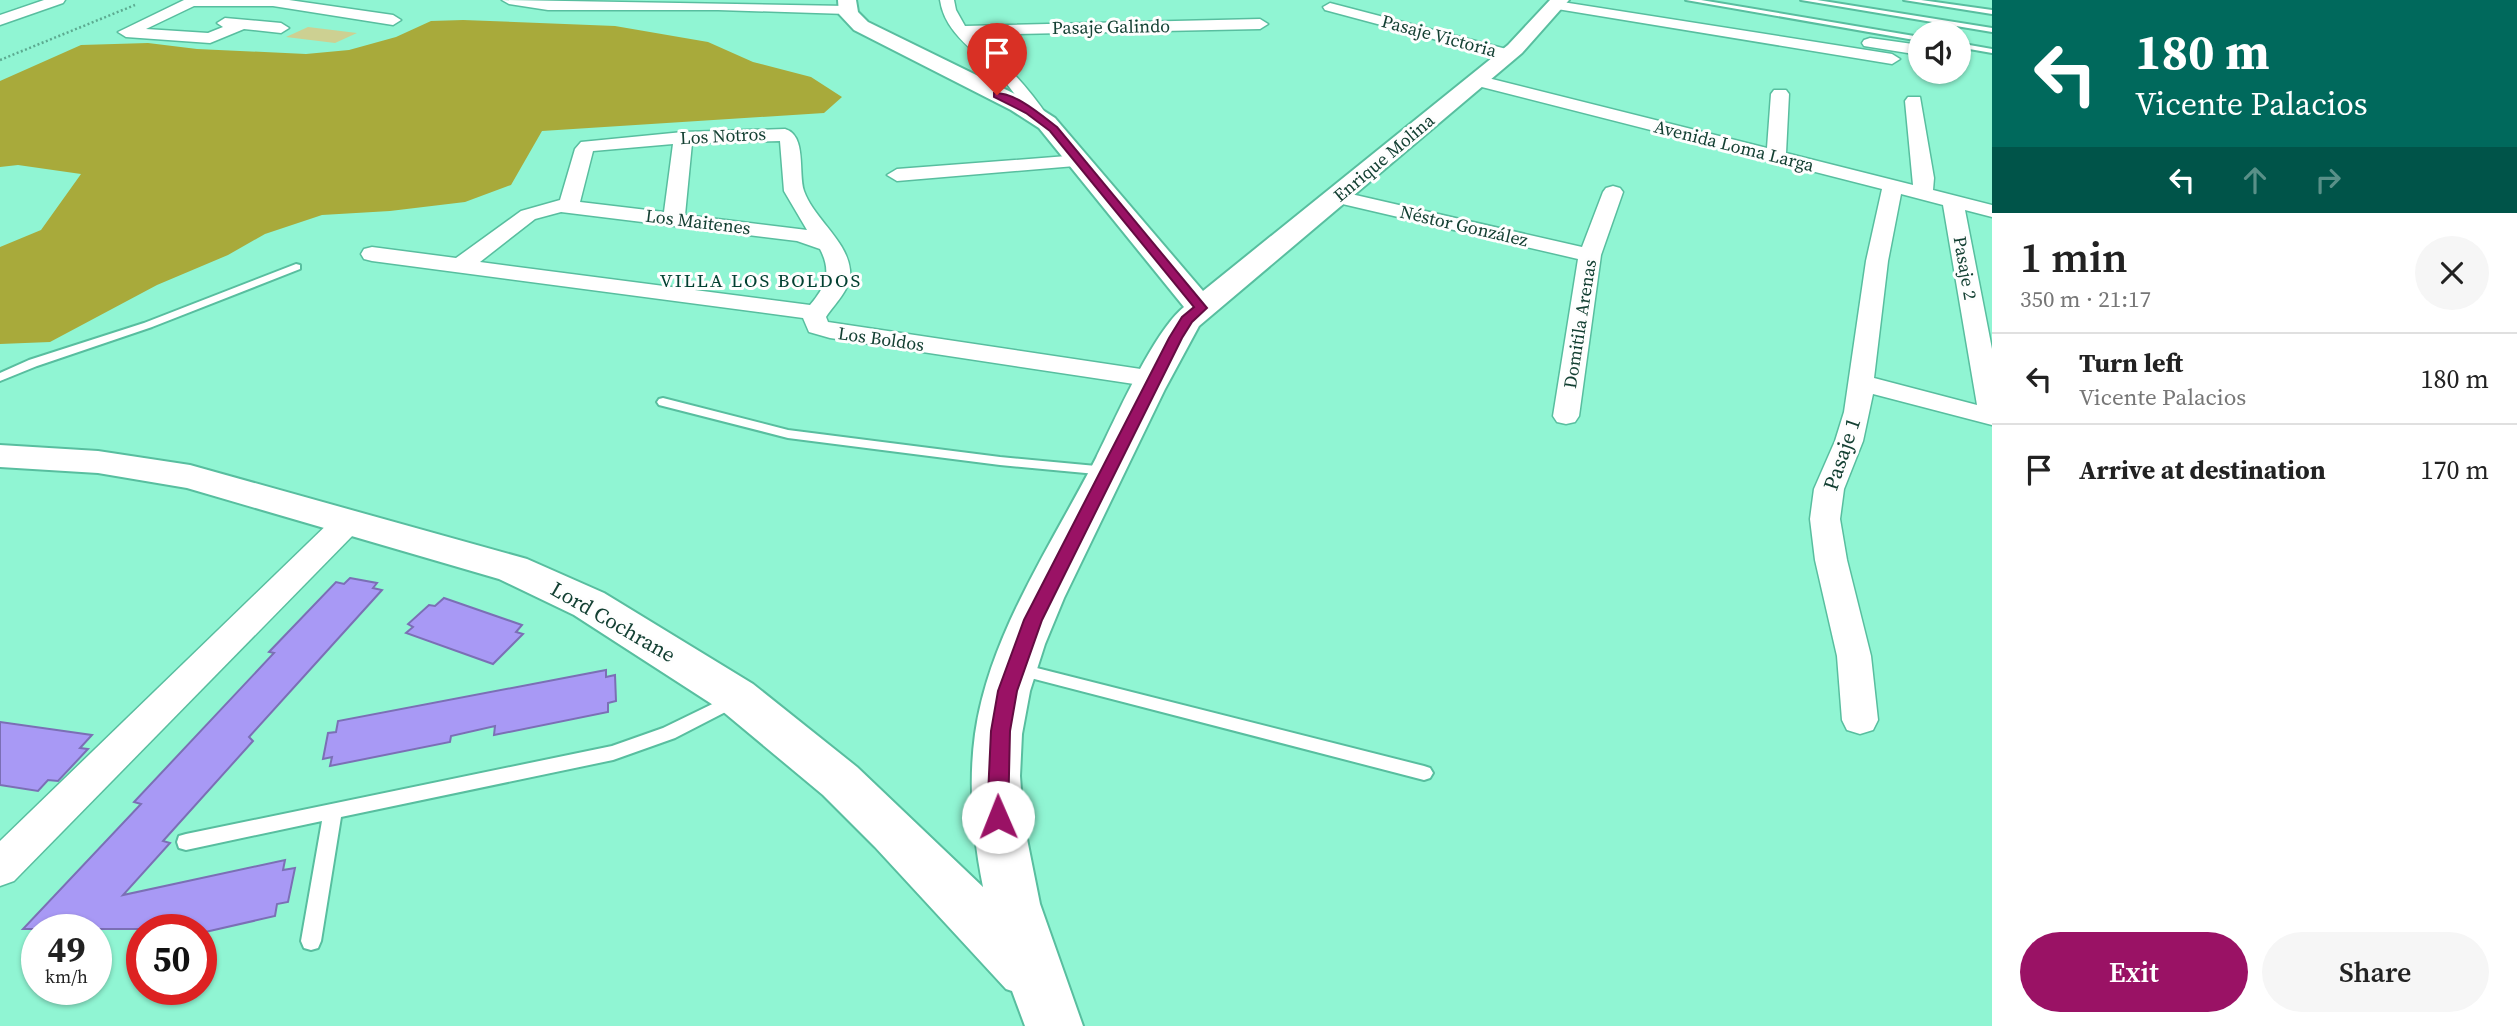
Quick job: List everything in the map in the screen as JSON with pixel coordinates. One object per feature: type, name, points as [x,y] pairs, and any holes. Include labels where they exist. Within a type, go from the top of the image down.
[{"type":"main road","name":"Enrique Molina","points":[[1045,1002],[1015,919],[1003,862],[998,817],[1000,731],[1007,691],[1033,620],[1154,379],[1187,320],[1508,54],[1558,3]]},
{"type":"main road","points":[[847,5],[853,20],[870,32],[1039,117],[1080,162],[1201,308]]},
{"type":"main road","name":"Lord Cochrane","points":[[0,456],[86,461],[190,477],[485,561],[540,580],[589,604],[737,697],[840,782],[893,831],[1045,1002]]},
{"type":"street","points":[[0,20],[58,0]]},
{"type":"street","points":[[509,0],[548,6],[847,5]]},
{"type":"street","points":[[947,0],[950,15],[962,31],[1018,86],[1039,117]]},
{"type":"street","points":[[1600,0],[1908,48]]},
{"type":"street","points":[[244,24],[210,38],[127,32],[202,1],[267,1],[393,20]]},
{"type":"street","points":[[267,1],[221,22],[281,28]]},
{"type":"street","points":[[1558,3],[1892,59]]},
{"type":"street","points":[[657,22],[666,6]]},
{"type":"street","points":[[730,27],[741,6]]},
{"type":"street","name":"Pasaje Victoria","points":[[1330,7],[1508,54]]},
{"type":"street","name":"Pasaje Galindo","points":[[962,31],[1260,24]]},
{"type":"street","name":"Avenida Loma Larga","points":[[1476,80],[1992,211]]},
{"type":"street","points":[[1776,157],[1780,94]]},
{"type":"street","points":[[1914,101],[1924,178],[1922,194]]},
{"type":"street","name":"Los Notros","points":[[569,206],[584,149],[588,146],[683,138],[774,134],[788,137],[795,195],[837,262],[839,276],[817,313]]},
{"type":"street","points":[[674,218],[683,138]]},
{"type":"street","points":[[897,175],[1080,162]]},
{"type":"street","name":"Pasaje 1","points":[[1860,720],[1854,656],[1831,560],[1825,519],[1829,489],[1849,441],[1862,383],[1877,261],[1892,187]]},
{"type":"street","name":"Domitila Arenas","points":[[1566,416],[1590,255],[1613,192]]},
{"type":"street","name":"Néstor González","points":[[1338,197],[1590,255]]},
{"type":"street","name":"Pasaje 2","points":[[1953,202],[1992,417]]},
{"type":"street","name":"Los Maitenes","points":[[461,265],[528,215],[553,207],[569,206],[801,235],[825,244]]},
{"type":"street","name":"Los Boldos","points":[[372,254],[817,313],[815,323],[830,331],[1154,379]]},
{"type":"street","points":[[1862,383],[1992,417]]},
{"type":"street","points":[[8,850],[348,522]]},
{"type":"lane","points":[[1689,0],[1908,37]]},
{"type":"lane","points":[[1804,0],[1992,30]]},
{"type":"lane","points":[[1907,0],[1992,12]]},
{"type":"lane","points":[[1971,47],[1992,51]]},
{"type":"lane","points":[[0,377],[33,363],[148,325],[296,267]]},
{"type":"lane","points":[[663,402],[788,434],[1000,461],[1108,471]]},
{"type":"lane","points":[[1016,668],[1424,773]]},
{"type":"lane","points":[[186,842],[613,753],[669,733],[737,697]]},
{"type":"lane","points":[[311,941],[333,811]]},
{"type":"path","points":[[0,60],[138,4]]},
{"type":"green space","points":[[308,27],[357,33],[335,43],[286,37]]},
{"type":"shaded area","points":[[431,21],[615,26],[708,42],[753,62],[811,77],[842,97],[824,113],[542,131],[511,185],[465,202],[390,211],[322,215],[265,234],[228,255],[157,285],[50,342],[0,344],[0,247],[41,230],[81,174],[18,165],[0,167],[0,81],[81,45],[148,43],[197,49],[306,54],[349,50],[396,37]]},
{"type":"building","points":[[350,578],[377,583],[373,588],[382,590],[249,737],[253,741],[163,841],[170,843],[123,895],[285,860],[283,870],[295,868],[288,902],[277,904],[275,916],[217,929],[217,914],[126,914],[126,929],[112,929],[112,914],[37,914],[141,804],[134,802],[274,653],[269,652],[336,582],[344,584]]},
{"type":"building","points":[[444,598],[522,625],[516,632],[523,634],[493,664],[406,633],[413,627],[408,624],[429,605],[435,606]]},
{"type":"building","points":[[606,670],[606,677],[615,675],[616,701],[608,703],[608,712],[494,735],[495,726],[451,736],[450,742],[330,766],[332,757],[323,759],[328,733],[336,732],[338,721]]},
{"type":"building","points":[[0,722],[92,735],[80,748],[88,749],[58,781],[48,780],[38,791],[0,785]]},
{"type":"district","name":"VILLA LOS BOLDOS","points":[[761,280]]},
{"type":"route","points":[[997,95],[1030,111],[1053,129],[1201,308],[1187,320],[1175,338],[1033,620],[1007,691],[1000,731],[998,817]]}]
